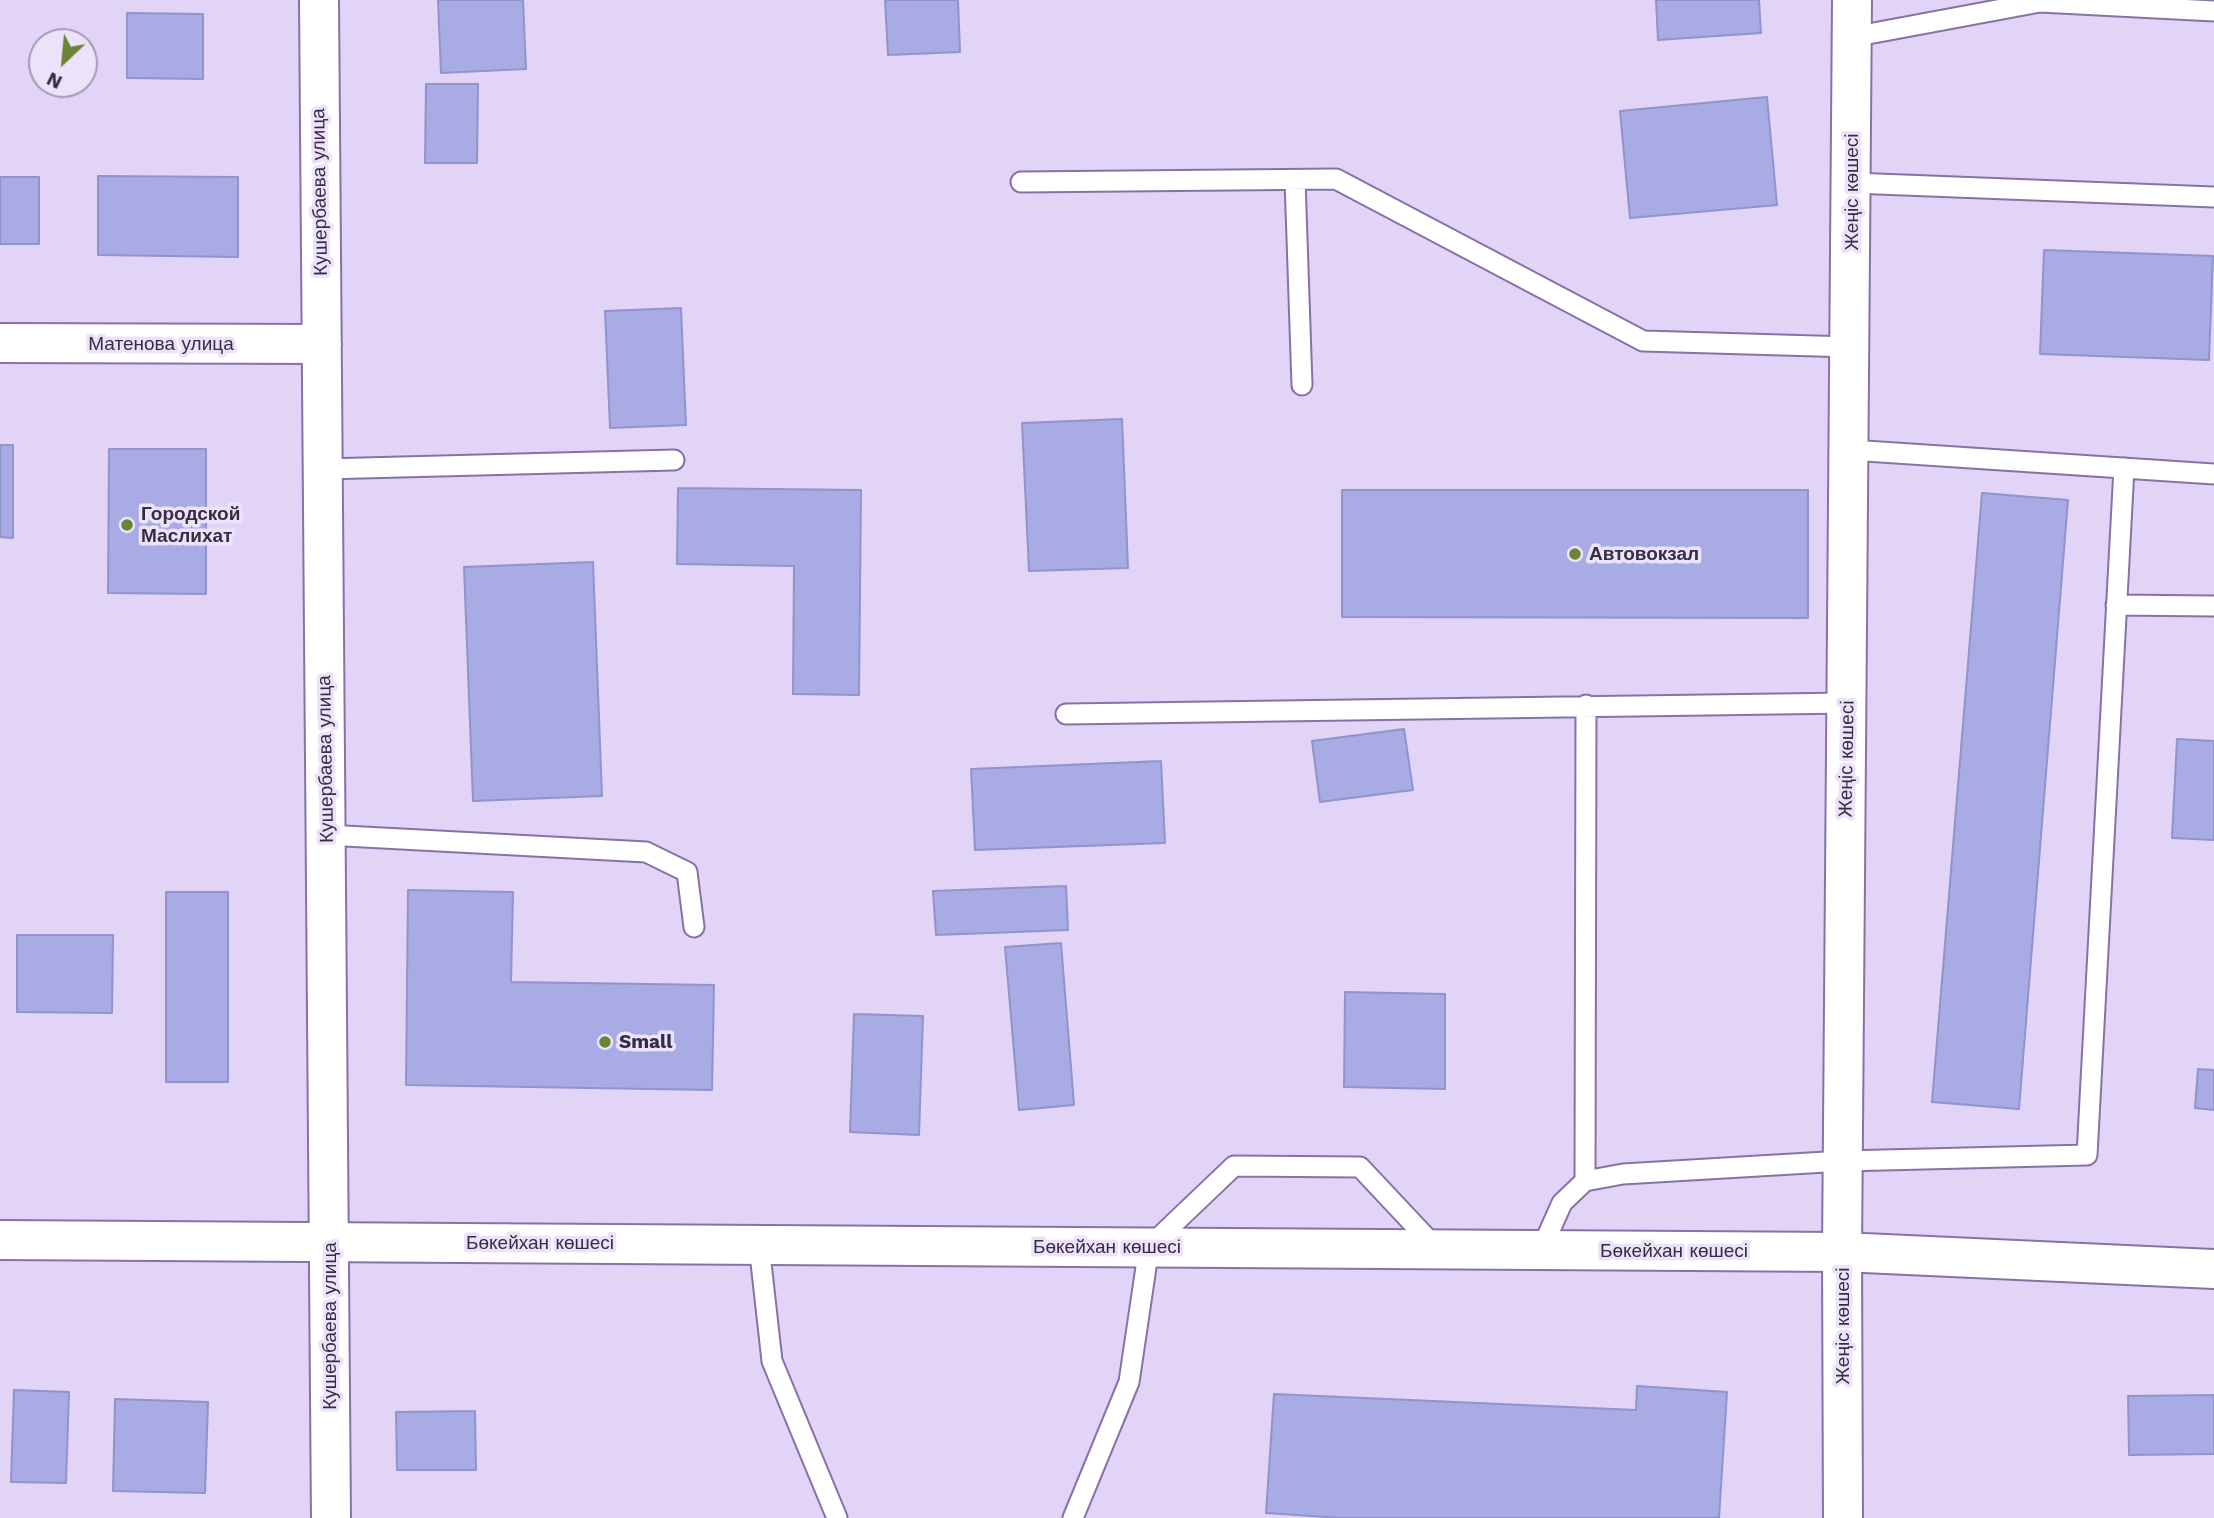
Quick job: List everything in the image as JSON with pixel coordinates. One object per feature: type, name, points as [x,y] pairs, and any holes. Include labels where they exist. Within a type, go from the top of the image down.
[{"type":"street","name":"Кушербаева улица","points":[[319,0],[331,1518]]},
{"type":"street","name":"Жеңіс көшесі","points":[[1843,1518],[1842,1252],[1852,18]]},
{"type":"street","name":"Матенова улица","points":[[0,343],[322,344]]},
{"type":"street","name":"Бөкейхан көшесі","points":[[0,1240],[1842,1252],[2214,1269]]},
{"type":"lane","points":[[1852,18],[2040,2],[2214,11]]},
{"type":"lane","points":[[1021,182],[1336,179],[1643,341],[1851,347]]},
{"type":"lane","points":[[1295,180],[1302,384]]},
{"type":"lane","points":[[1852,183],[2214,197]]},
{"type":"lane","points":[[1850,450],[2214,474]]},
{"type":"lane","points":[[323,469],[674,460]]},
{"type":"lane","points":[[1541,1250],[1562,1203],[1585,1181],[1623,1174],[1843,1161],[2087,1155],[2124,468]]},
{"type":"lane","points":[[2116,605],[2214,606]]},
{"type":"lane","points":[[1066,714],[1848,703]]},
{"type":"lane","points":[[1585,1181],[1586,705]]},
{"type":"lane","points":[[326,835],[646,852],[688,872],[694,927]]},
{"type":"lane","points":[[1073,1518],[1129,1382],[1149,1247],[1234,1166],[1360,1167],[1437,1249]]},
{"type":"lane","points":[[759,1245],[772,1361],[837,1518]]},
{"type":"building","points":[[438,0],[523,0],[526,69],[441,73]]},
{"type":"building","points":[[885,0],[958,0],[960,52],[888,55]]},
{"type":"building","points":[[1656,0],[1759,0],[1761,33],[1658,40]]},
{"type":"building","points":[[127,13],[203,14],[203,79],[127,78]]},
{"type":"building","points":[[426,84],[478,84],[477,163],[425,163]]},
{"type":"building","points":[[1767,97],[1777,205],[1630,218],[1620,111]]},
{"type":"building","points":[[98,176],[238,177],[238,257],[98,255]]},
{"type":"building","points":[[0,177],[39,177],[39,244],[0,244]]},
{"type":"building","points":[[2044,250],[2213,256],[2209,360],[2040,354]]},
{"type":"building","points":[[681,308],[686,425],[610,428],[605,311]]},
{"type":"building","points":[[1122,419],[1128,568],[1029,571],[1022,423]]},
{"type":"building","points":[[0,445],[13,445],[13,538],[0,537]]},
{"type":"building","points":[[109,449],[206,449],[206,594],[108,593]]},
{"type":"building","points":[[678,488],[861,490],[859,695],[793,694],[794,566],[677,564]]},
{"type":"building","name":"Автовокзал","points":[[1342,490],[1808,490],[1808,618],[1342,617]]},
{"type":"building","points":[[1982,493],[2068,500],[2019,1109],[1932,1102]]},
{"type":"building","points":[[593,562],[602,796],[473,801],[464,567]]},
{"type":"building","points":[[1404,729],[1413,790],[1320,802],[1312,741]]},
{"type":"building","points":[[2177,739],[2214,741],[2214,840],[2172,838]]},
{"type":"building","points":[[1161,761],[1165,843],[975,850],[971,769]]},
{"type":"building","points":[[1066,886],[1068,930],[936,935],[933,891]]},
{"type":"building","points":[[408,890],[513,892],[511,982],[714,985],[712,1090],[406,1085]]},
{"type":"building","points":[[166,892],[228,892],[228,1082],[166,1082]]},
{"type":"building","points":[[17,935],[113,935],[112,1013],[17,1012]]},
{"type":"building","points":[[1061,943],[1074,1105],[1019,1110],[1005,947]]},
{"type":"building","points":[[1345,992],[1445,994],[1445,1089],[1344,1087]]},
{"type":"building","points":[[854,1014],[923,1016],[919,1135],[850,1132]]},
{"type":"building","points":[[2198,1069],[2214,1070],[2214,1110],[2195,1108]]},
{"type":"building","points":[[1637,1386],[1727,1392],[1719,1518],[1341,1518],[1266,1513],[1274,1394],[1636,1410]]},
{"type":"building","points":[[14,1390],[69,1392],[66,1483],[11,1482]]},
{"type":"building","points":[[2214,1395],[2214,1454],[2129,1455],[2128,1396]]},
{"type":"building","points":[[115,1399],[208,1402],[205,1493],[113,1491]]},
{"type":"building","points":[[475,1411],[476,1470],[397,1470],[396,1412]]},
{"type":"place","name":"Городской Маслихат","points":[[127,525]]},
{"type":"place","name":"Автовокзал","points":[[1575,554]]},
{"type":"place","name":"Small","points":[[605,1042]]}]
